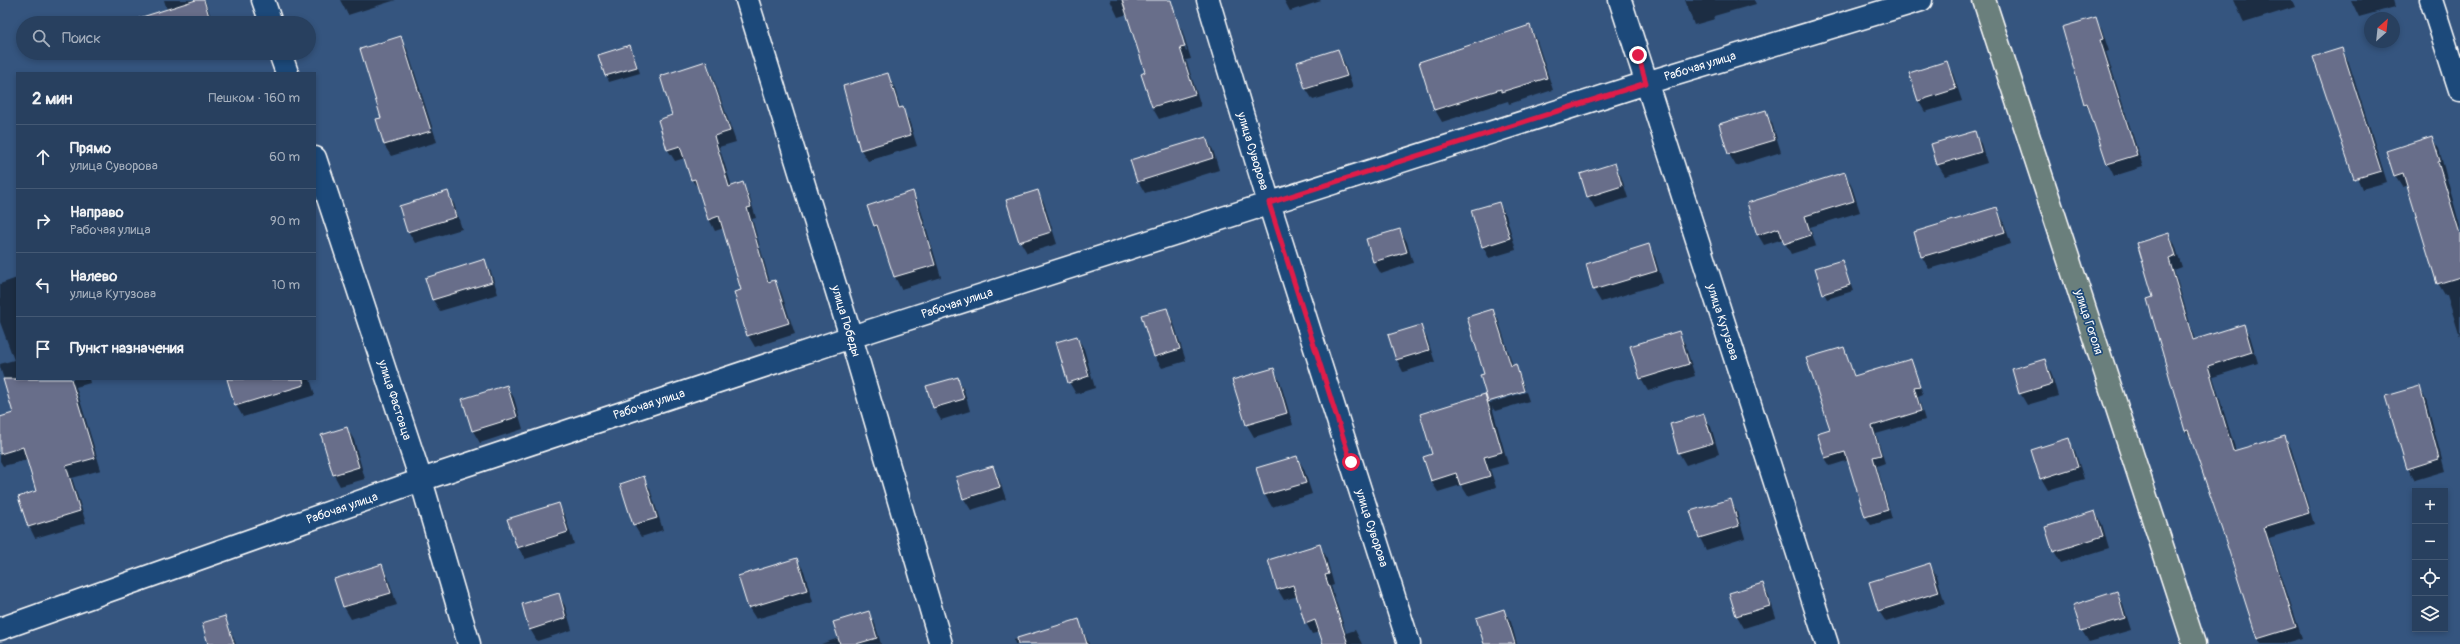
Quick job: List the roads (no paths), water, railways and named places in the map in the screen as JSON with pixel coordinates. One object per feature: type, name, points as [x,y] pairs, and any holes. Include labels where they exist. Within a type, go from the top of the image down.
[{"type":"main road","name":"улица Гоголя","points":[[1984,0],[2194,644]]},
{"type":"street","points":[[263,0],[269,16]]},
{"type":"street","name":"улица Победы","points":[[746,0],[851,337],[940,644]]},
{"type":"street","name":"улица Суворова","points":[[1208,0],[1269,203],[1409,644]]},
{"type":"street","name":"улица Кутузова","points":[[1620,0],[1827,644]]},
{"type":"street","name":"Рабочая улица","points":[[0,629],[421,480],[851,337],[1646,83],[1921,0]]},
{"type":"street","points":[[2431,0],[2460,90]]},
{"type":"street","points":[[282,60],[287,72]]},
{"type":"street","name":"улица Фастовца","points":[[316,161],[421,480],[469,644]]}]
